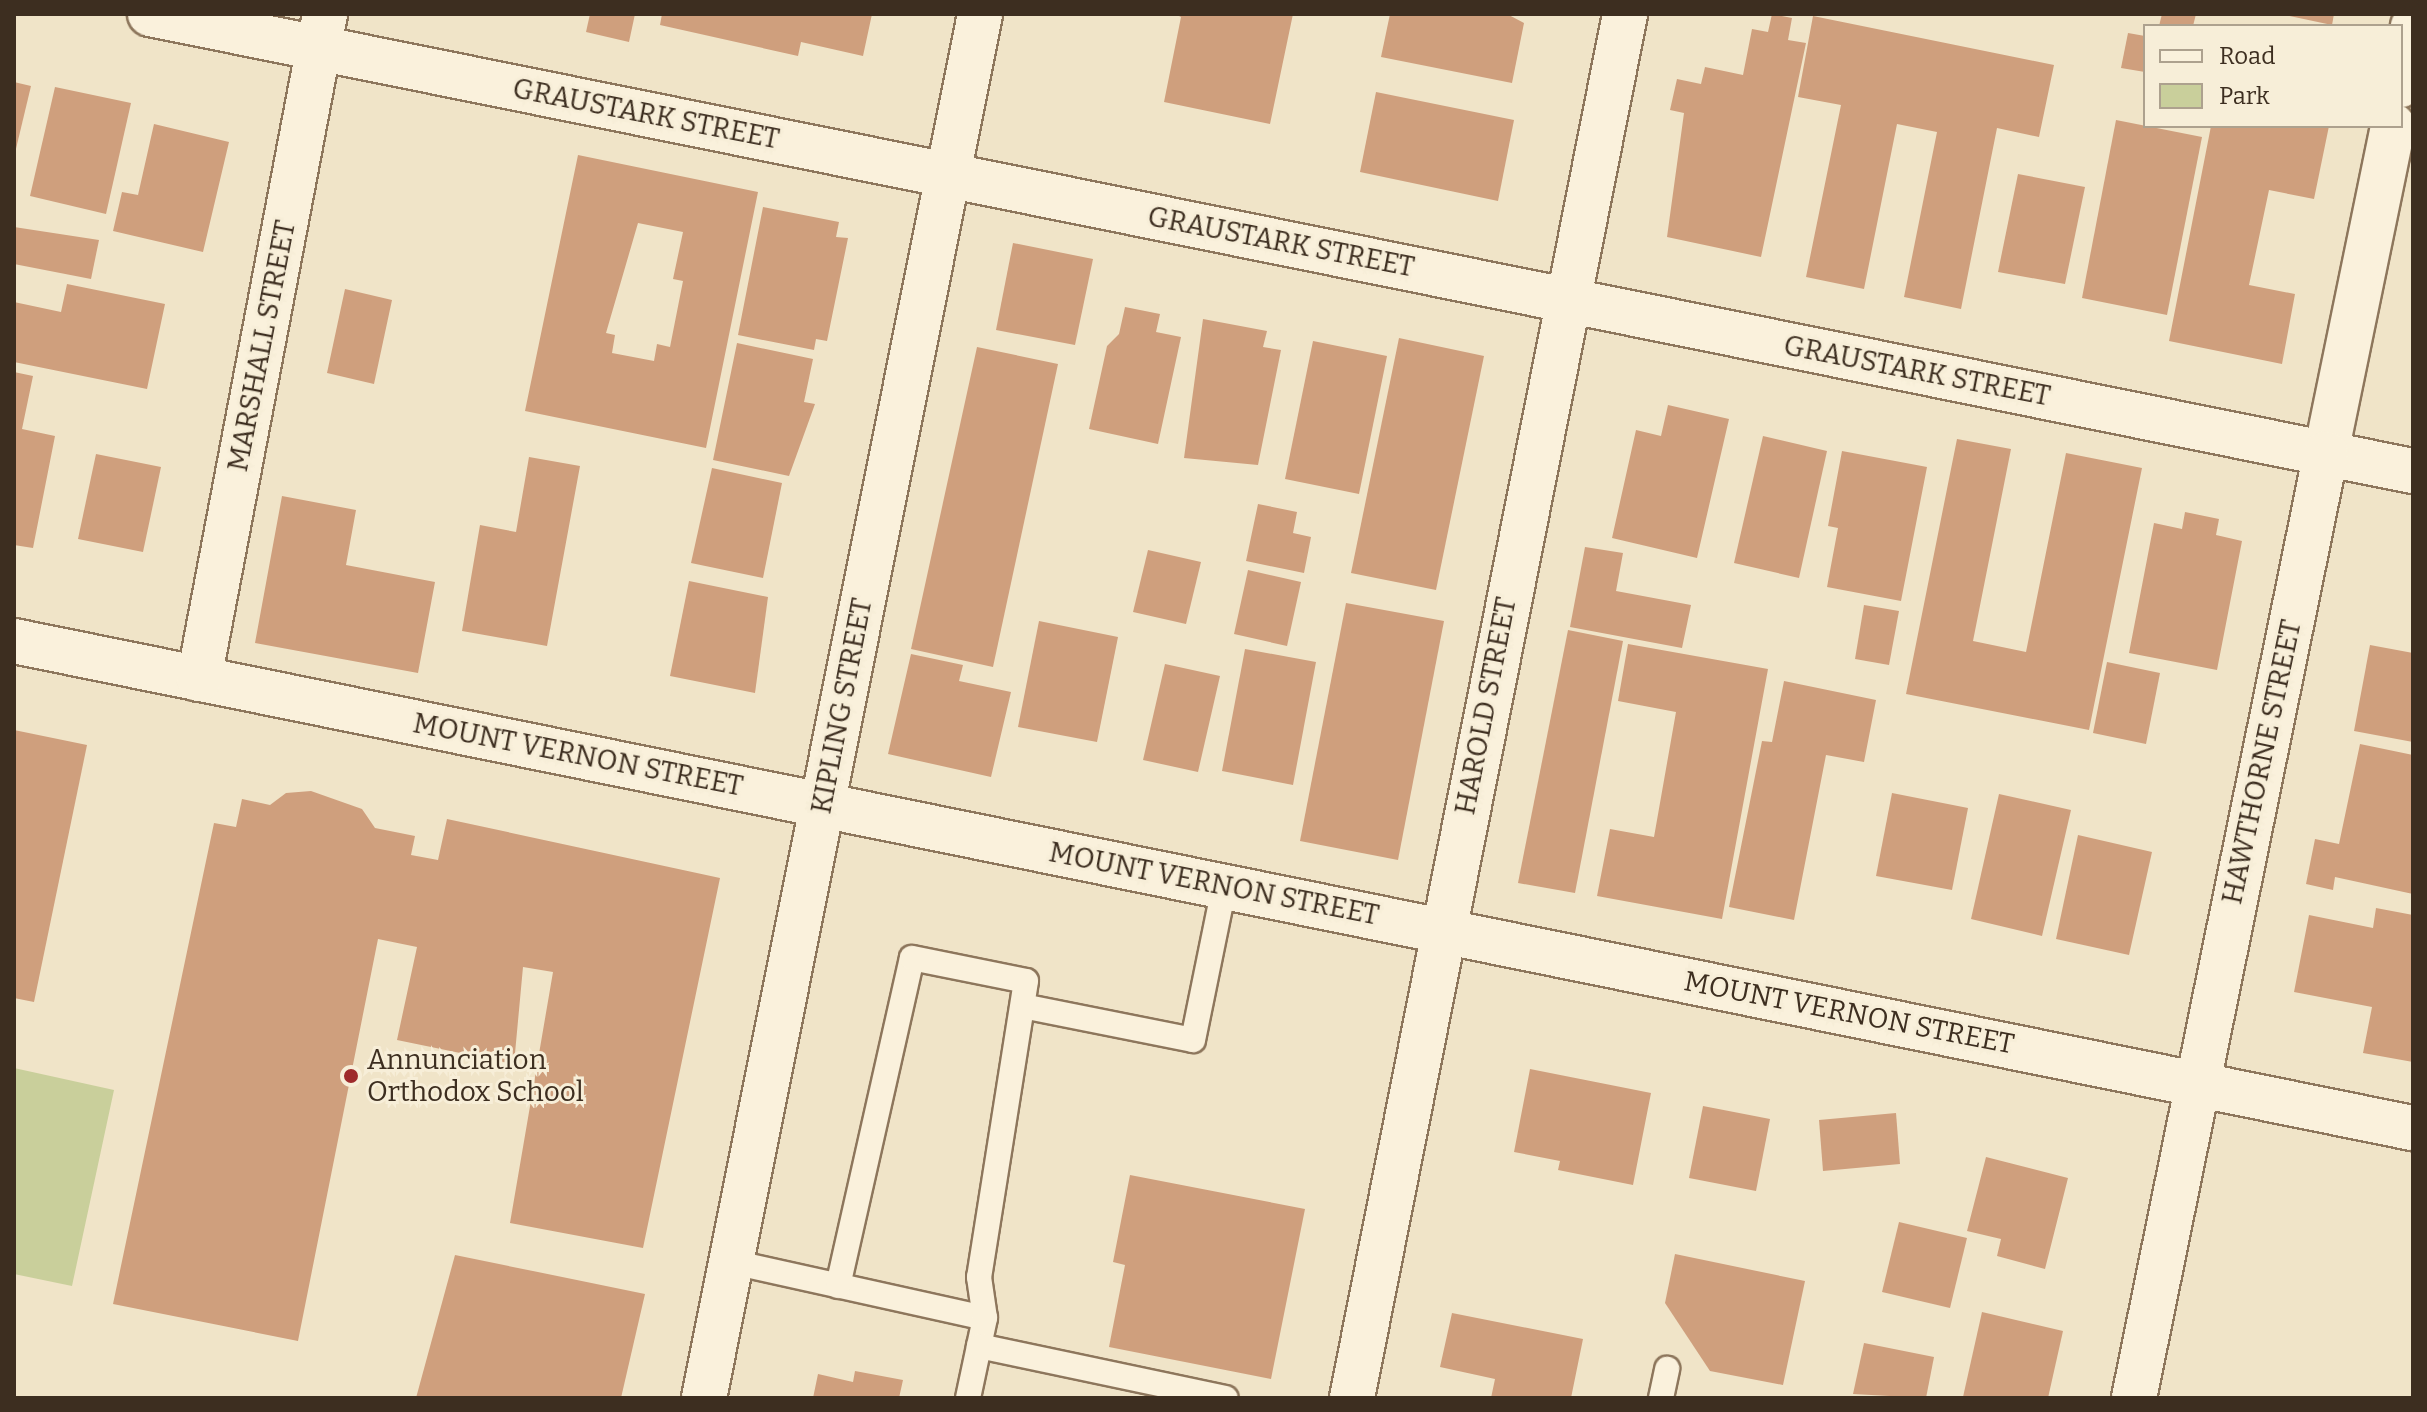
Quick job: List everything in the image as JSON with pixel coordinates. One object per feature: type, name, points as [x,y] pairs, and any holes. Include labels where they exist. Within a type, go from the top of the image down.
[{"type":"street","name":"GRAUSTARK STREET","points":[[150,14],[322,31],[948,175],[2413,471]]},
{"type":"street","name":"KIPLING STREET","points":[[704,1398],[980,14]]},
{"type":"street","name":"HAROLD STREET","points":[[1352,1398],[1441,931],[1625,14]]},
{"type":"street","points":[[2403,75],[2413,26]]},
{"type":"street","name":"MARSHALL STREET","points":[[199,679],[322,31]]},
{"type":"street","name":"HAWTHORNE STREET","points":[[2134,1398],[2326,453],[2397,152]]},
{"type":"street","name":"MOUNT VERNON STREET","points":[[14,641],[2413,1128]]},
{"type":"lane","points":[[1023,1006],[1193,1040],[1224,887]]},
{"type":"lane","points":[[838,1286],[912,958],[1026,981],[979,1277],[985,1318],[968,1398]]},
{"type":"lane","points":[[732,1262],[985,1318]]},
{"type":"lane","points":[[979,1346],[1226,1398]]},
{"type":"lane","points":[[1661,1398],[1667,1369]]},
{"type":"green space","points":[[14,1068],[114,1090],[72,1286],[14,1274]]},
{"type":"building","points":[[590,14],[635,14],[629,42],[586,32]]},
{"type":"building","points":[[662,14],[872,14],[863,56],[801,42],[798,56],[660,25]]},
{"type":"building","points":[[1175,14],[1293,14],[1270,124],[1164,102],[1181,17]]},
{"type":"building","points":[[1390,14],[1507,14],[1524,23],[1512,83],[1381,57]]},
{"type":"building","points":[[1772,14],[1792,18],[1788,40],[1806,43],[1761,257],[1667,237],[1684,113],[1670,110],[1677,79],[1701,84],[1705,67],[1743,75],[1752,29],[1768,32]]},
{"type":"building","points":[[2162,14],[2196,14],[2194,24],[2160,24]]},
{"type":"building","points":[[2280,14],[2334,14],[2332,24]]},
{"type":"building","points":[[1813,16],[2054,65],[2039,137],[1997,128],[1961,309],[1904,297],[1937,132],[1897,124],[1864,289],[1806,277],[1841,105],[1798,97]]},
{"type":"building","points":[[2128,33],[2143,36],[2143,72],[2121,68]]},
{"type":"building","points":[[14,82],[31,86],[15,153],[14,153]]},
{"type":"building","points":[[55,87],[131,103],[106,214],[30,196]]},
{"type":"building","points":[[1376,92],[1514,120],[1498,201],[1360,172]]},
{"type":"building","points":[[2116,120],[2143,125],[2143,128],[2202,137],[2167,315],[2082,298]]},
{"type":"building","points":[[154,124],[229,142],[203,252],[113,231],[122,192],[138,195]]},
{"type":"building","points":[[2211,128],[2329,128],[2314,199],[2269,190],[2249,285],[2295,294],[2282,364],[2169,341]]},
{"type":"building","points":[[578,155],[758,192],[706,448],[525,411]],"holes":[[[638,223],[683,232],[673,279],[683,281],[670,347],[657,344],[654,361],[612,353],[615,335],[606,333]]]},
{"type":"building","points":[[2018,174],[2085,187],[2065,284],[1998,272]]},
{"type":"building","points":[[763,207],[839,222],[836,237],[848,238],[827,341],[816,339],[814,350],[738,335]]},
{"type":"building","points":[[14,227],[99,240],[91,279],[14,264]]},
{"type":"building","points":[[1013,243],[1093,259],[1075,345],[996,330]]},
{"type":"building","points":[[67,284],[165,304],[147,389],[14,362],[14,302],[61,312]]},
{"type":"building","points":[[345,289],[392,300],[374,384],[327,373]]},
{"type":"building","points":[[1125,307],[1160,314],[1156,332],[1181,337],[1158,444],[1089,429],[1107,346],[1119,334]]},
{"type":"building","points":[[1203,319],[1267,331],[1263,347],[1281,350],[1258,465],[1184,458]]},
{"type":"building","points":[[1399,338],[1484,356],[1436,590],[1351,573]]},
{"type":"building","points":[[1313,341],[1387,356],[1359,494],[1285,479]]},
{"type":"building","points":[[737,343],[813,359],[804,402],[815,404],[789,476],[713,460]]},
{"type":"building","points":[[977,347],[1058,364],[993,667],[911,649]]},
{"type":"building","points":[[14,372],[33,376],[22,429],[55,436],[33,548],[14,545]]},
{"type":"building","points":[[1668,405],[1729,419],[1697,558],[1612,538],[1636,430],[1661,436]]},
{"type":"building","points":[[1763,436],[1827,451],[1799,578],[1734,563]]},
{"type":"building","points":[[1957,439],[2011,449],[1973,641],[2026,652],[2066,453],[2142,468],[2089,730],[1906,694]]},
{"type":"building","points":[[1842,451],[1927,467],[1901,601],[1827,587],[1838,528],[1828,526]]},
{"type":"building","points":[[96,454],[161,467],[143,552],[78,539]]},
{"type":"building","points":[[529,457],[580,466],[547,646],[462,631],[480,525],[516,532]]},
{"type":"building","points":[[712,468],[782,483],[763,578],[691,563]]},
{"type":"building","points":[[282,496],[356,510],[346,565],[435,582],[418,673],[255,643]]},
{"type":"building","points":[[1258,504],[1297,512],[1293,533],[1311,537],[1304,573],[1246,561]]},
{"type":"building","points":[[2185,512],[2219,519],[2216,535],[2242,541],[2217,670],[2129,653],[2154,523],[2182,529]]},
{"type":"building","points":[[1585,547],[1623,553],[1616,591],[1691,605],[1682,648],[1570,627]]},
{"type":"building","points":[[1148,550],[1201,562],[1186,624],[1133,612]]},
{"type":"building","points":[[1248,570],[1301,582],[1287,646],[1234,634]]},
{"type":"building","points":[[689,581],[768,597],[755,693],[670,676]]},
{"type":"building","points":[[1346,603],[1444,621],[1398,860],[1300,841]]},
{"type":"building","points":[[1864,605],[1899,611],[1889,665],[1855,659]]},
{"type":"building","points":[[1039,621],[1118,637],[1097,742],[1018,727]]},
{"type":"building","points":[[1568,630],[1623,641],[1575,893],[1518,883]]},
{"type":"building","points":[[1628,644],[1768,669],[1722,919],[1597,896],[1610,829],[1654,837],[1676,712],[1618,701]]},
{"type":"building","points":[[2370,645],[2413,653],[2413,742],[2354,731]]},
{"type":"building","points":[[1245,649],[1316,662],[1293,785],[1222,771]]},
{"type":"building","points":[[911,654],[963,665],[959,681],[1011,692],[991,777],[888,754]]},
{"type":"building","points":[[2107,662],[2160,673],[2146,744],[2093,733]]},
{"type":"building","points":[[1165,664],[1220,676],[1198,772],[1143,760]]},
{"type":"building","points":[[1784,681],[1876,700],[1864,762],[1826,755],[1794,920],[1729,907],[1762,741],[1772,742]]},
{"type":"building","points":[[14,730],[87,745],[34,1002],[14,998]]},
{"type":"building","points":[[2360,744],[2413,755],[2413,894],[2335,877],[2333,890],[2306,884],[2315,839],[2339,844]]},
{"type":"building","points":[[311,791],[362,809],[375,828],[415,836],[411,855],[438,860],[447,819],[720,878],[643,1248],[510,1223],[553,972],[523,967],[514,1064],[397,1040],[417,947],[378,939],[298,1341],[113,1304],[214,823],[236,827],[242,799],[270,805],[286,793]]},
{"type":"building","points":[[1892,793],[1968,808],[1952,890],[1876,876]]},
{"type":"building","points":[[1999,794],[2071,810],[2042,936],[1971,919]]},
{"type":"building","points":[[2078,835],[2152,852],[2129,955],[2056,939]]},
{"type":"building","points":[[2376,908],[2413,915],[2413,1062],[2363,1053],[2372,1007],[2294,992],[2309,915],[2373,928]]},
{"type":"building","points":[[1530,1069],[1651,1093],[1633,1185],[1558,1170],[1560,1161],[1514,1152]]},
{"type":"building","points":[[1703,1106],[1770,1119],[1756,1191],[1689,1178]]},
{"type":"building","points":[[1896,1113],[1900,1164],[1823,1171],[1819,1120]]},
{"type":"building","points":[[1986,1157],[2068,1178],[2045,1269],[1997,1256],[2001,1239],[1967,1231]]},
{"type":"building","points":[[1130,1175],[1305,1209],[1271,1379],[1109,1347],[1125,1265],[1113,1262]]},
{"type":"building","points":[[1899,1222],[1967,1238],[1950,1308],[1882,1292]]},
{"type":"building","points":[[1675,1254],[1805,1281],[1783,1385],[1710,1371],[1665,1303]]},
{"type":"building","points":[[455,1255],[645,1294],[621,1398],[416,1398]]},
{"type":"building","points":[[1982,1312],[2063,1331],[2048,1398],[1963,1397]]},
{"type":"building","points":[[1452,1313],[1583,1339],[1571,1398],[1491,1398],[1495,1379],[1440,1367]]},
{"type":"building","points":[[1864,1343],[1934,1357],[1926,1398],[1853,1394]]},
{"type":"building","points":[[855,1371],[903,1380],[899,1398],[813,1398],[818,1374],[853,1382]]},
{"type":"place","name":"Annunciation Orthodox School","points":[[351,1076]]}]
